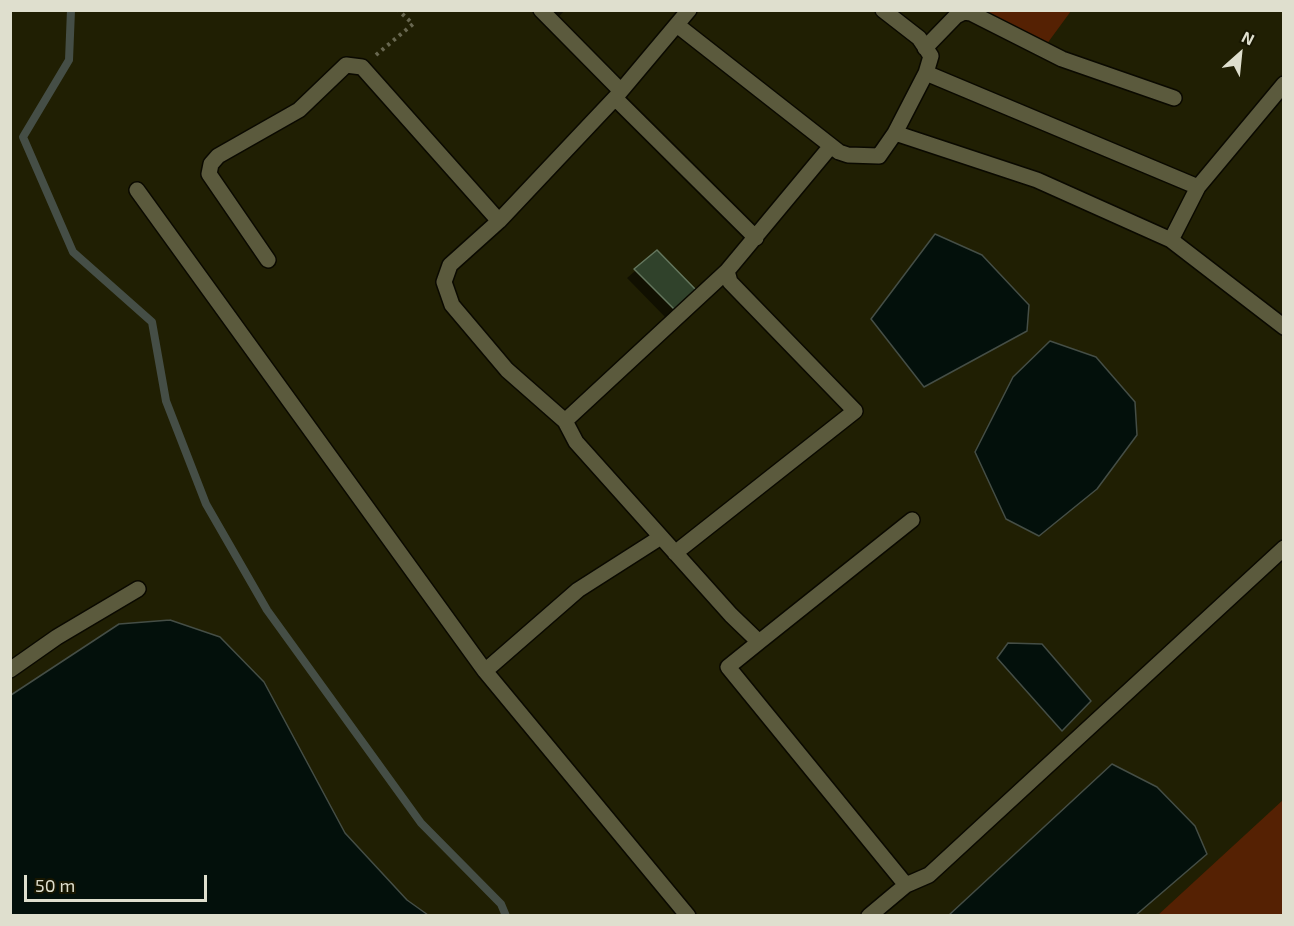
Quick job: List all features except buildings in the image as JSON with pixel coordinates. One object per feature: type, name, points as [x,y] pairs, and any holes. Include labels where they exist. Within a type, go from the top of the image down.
[{"type":"street","points":[[541,10],[756,238]]},
{"type":"street","points":[[689,10],[618,94],[499,220],[450,265],[444,282],[452,305],[507,370],[565,421],[576,442],[675,553],[759,642]]},
{"type":"street","points":[[677,25],[831,146],[848,155],[879,156],[895,133],[926,73],[931,56],[920,38],[883,10]]},
{"type":"street","points":[[925,48],[956,16],[964,12],[971,13],[1062,59],[1174,98]]},
{"type":"street","points":[[268,260],[208,174],[211,164],[218,156],[299,110],[346,65],[362,67],[499,220]]},
{"type":"street","points":[[926,73],[1198,187]]},
{"type":"street","points":[[1171,240],[1198,187],[1284,84]]},
{"type":"street","points":[[895,133],[1037,180],[1171,240],[1284,327]]},
{"type":"street","points":[[565,421],[727,271],[831,146]]},
{"type":"street","points":[[137,190],[485,671],[688,915]]},
{"type":"street","points":[[675,553],[855,411],[730,282],[727,271]]},
{"type":"street","points":[[906,885],[728,667],[912,520]]},
{"type":"street","points":[[485,671],[578,590],[661,537]]},
{"type":"street","points":[[869,915],[906,885],[929,875],[1284,548]]},
{"type":"street","points":[[10,670],[57,637],[138,589]]},
{"type":"path","points":[[362,67],[413,24],[398,10]]},
{"type":"shaded area","points":[[948,11],[1071,11],[1038,56]]},
{"type":"shaded area","points":[[935,234],[982,255],[1029,305],[1027,331],[924,387],[871,319]]},
{"type":"shaded area","points":[[1050,341],[1096,357],[1135,402],[1137,435],[1097,489],[1039,536],[1006,519],[975,452],[1013,377]]},
{"type":"shaded area","points":[[170,620],[220,637],[264,682],[345,833],[407,900],[428,915],[11,915],[11,695],[119,624]]},
{"type":"shaded area","points":[[1008,643],[1042,644],[1091,701],[1062,731],[997,658]]},
{"type":"shaded area","points":[[1112,764],[1157,787],[1195,826],[1207,854],[1136,915],[949,915]]},
{"type":"shaded area","points":[[1283,800],[1283,915],[1158,915]]},
{"type":"waterway","points":[[71,10],[69,60],[23,137],[73,252],[152,322],[166,401],[206,504],[267,610],[421,823],[501,904],[506,916]]}]
